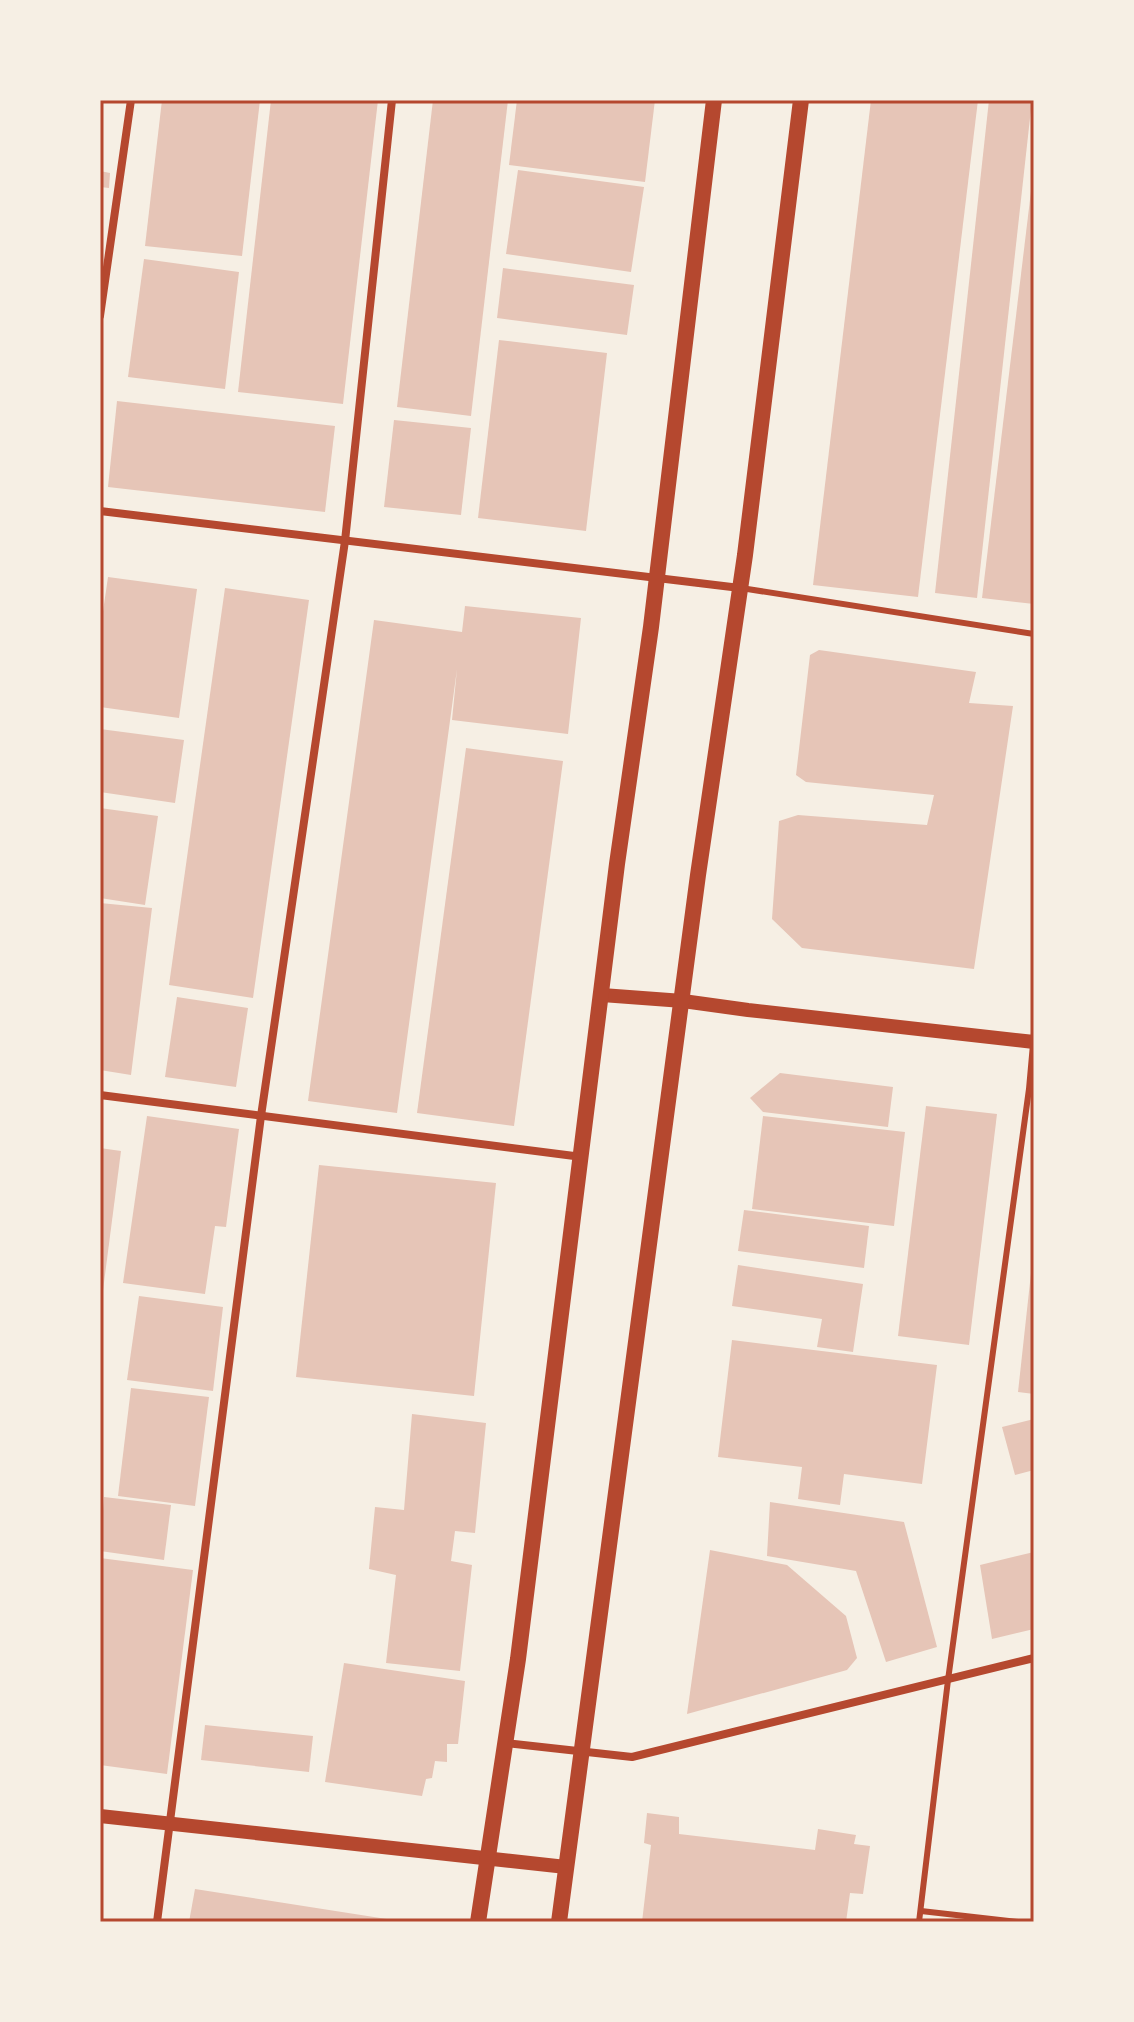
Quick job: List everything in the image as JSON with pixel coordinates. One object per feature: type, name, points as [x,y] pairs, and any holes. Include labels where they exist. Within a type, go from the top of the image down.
[{"type":"main road","points":[[478,1922],[505,1743],[651,627],[714,100]]},
{"type":"main road","points":[[559,1922],[741,588],[801,100]]},
{"type":"street","points":[[100,316],[131,100]]},
{"type":"street","points":[[157,1922],[261,1116],[345,541],[392,100]]},
{"type":"street","points":[[100,511],[741,588]]},
{"type":"street","points":[[602,995],[1034,1039]]},
{"type":"street","points":[[100,1095],[582,1157]]},
{"type":"street","points":[[505,1743],[632,1757],[1034,1658]]},
{"type":"street","points":[[100,1816],[566,1867]]},
{"type":"lane","points":[[741,588],[1034,634]]},
{"type":"lane","points":[[919,1922],[948,1680],[1034,1039]]},
{"type":"lane","points":[[921,1911],[1018,1922]]},
{"type":"building","points":[[162,100],[260,100],[242,256],[145,246]]},
{"type":"building","points":[[271,100],[378,100],[343,404],[238,392]]},
{"type":"building","points":[[433,100],[508,100],[471,416],[397,407]]},
{"type":"building","points":[[517,100],[655,100],[645,182],[509,165]]},
{"type":"building","points":[[871,100],[978,100],[918,597],[813,585]]},
{"type":"building","points":[[989,100],[1032,100],[977,598],[935,593]]},
{"type":"building","points":[[518,170],[644,187],[631,272],[506,254]]},
{"type":"building","points":[[100,171],[110,173],[109,188],[100,187]]},
{"type":"building","points":[[1034,183],[1034,604],[982,598]]},
{"type":"building","points":[[144,259],[239,272],[225,389],[128,377]]},
{"type":"building","points":[[503,268],[634,285],[627,335],[497,318]]},
{"type":"building","points":[[499,340],[607,353],[586,531],[478,518]]},
{"type":"building","points":[[117,401],[335,426],[325,512],[108,487]]},
{"type":"building","points":[[394,420],[471,428],[461,515],[384,507]]},
{"type":"building","points":[[108,577],[197,589],[179,718],[100,707],[100,632]]},
{"type":"building","points":[[225,588],[309,600],[253,998],[169,985]]},
{"type":"building","points":[[465,606],[581,618],[568,734],[452,720],[457,669],[397,1113],[308,1101],[374,620],[462,632]]},
{"type":"building","points":[[819,650],[976,672],[969,703],[1013,706],[974,969],[802,948],[772,919],[779,821],[798,815],[927,825],[934,795],[806,782],[796,775],[810,655]]},
{"type":"building","points":[[100,729],[184,740],[175,803],[100,792]]},
{"type":"building","points":[[466,748],[563,761],[514,1126],[417,1113]]},
{"type":"building","points":[[100,808],[158,816],[145,905],[100,898]]},
{"type":"building","points":[[100,903],[152,908],[131,1075],[100,1070]]},
{"type":"building","points":[[177,997],[248,1008],[236,1087],[165,1077]]},
{"type":"building","points":[[780,1073],[893,1087],[888,1127],[763,1112],[750,1098]]},
{"type":"building","points":[[926,1106],[997,1114],[969,1345],[898,1336]]},
{"type":"building","points":[[147,1116],[239,1129],[226,1227],[215,1226],[205,1294],[123,1283]]},
{"type":"building","points":[[763,1116],[905,1132],[894,1226],[752,1209]]},
{"type":"building","points":[[100,1148],[121,1151],[102,1298],[100,1298]]},
{"type":"building","points":[[319,1165],[496,1183],[474,1396],[296,1377]]},
{"type":"building","points":[[744,1210],[869,1226],[864,1268],[738,1251]]},
{"type":"building","points":[[1034,1264],[1034,1394],[1018,1392]]},
{"type":"building","points":[[738,1265],[863,1284],[853,1352],[817,1347],[822,1319],[732,1306]]},
{"type":"building","points":[[139,1296],[223,1307],[213,1391],[127,1380]]},
{"type":"building","points":[[732,1340],[937,1365],[922,1484],[844,1474],[840,1505],[798,1499],[802,1467],[718,1457]]},
{"type":"building","points":[[131,1388],[209,1397],[195,1506],[118,1496]]},
{"type":"building","points":[[412,1414],[486,1423],[475,1533],[455,1531],[451,1561],[472,1565],[460,1671],[386,1663],[396,1575],[369,1569],[375,1507],[404,1510]]},
{"type":"building","points":[[1034,1419],[1034,1470],[1015,1475],[1002,1427]]},
{"type":"building","points":[[104,1497],[171,1505],[164,1560],[100,1551]]},
{"type":"building","points":[[770,1502],[904,1522],[937,1647],[886,1662],[856,1571],[767,1556]]},
{"type":"building","points":[[710,1550],[787,1565],[846,1616],[857,1658],[847,1670],[687,1714]]},
{"type":"building","points":[[1034,1552],[1034,1629],[992,1639],[980,1565]]},
{"type":"building","points":[[100,1558],[193,1570],[167,1774],[100,1765]]},
{"type":"building","points":[[344,1663],[465,1681],[458,1744],[447,1744],[447,1762],[435,1761],[432,1778],[426,1779],[422,1796],[325,1782]]},
{"type":"building","points":[[205,1725],[313,1736],[309,1772],[201,1760]]},
{"type":"building","points":[[647,1813],[679,1817],[679,1834],[815,1850],[818,1829],[856,1835],[854,1844],[870,1846],[863,1894],[850,1893],[846,1922],[642,1922],[651,1845],[644,1843]]},
{"type":"building","points":[[195,1889],[393,1920],[393,1922],[189,1922]]}]
